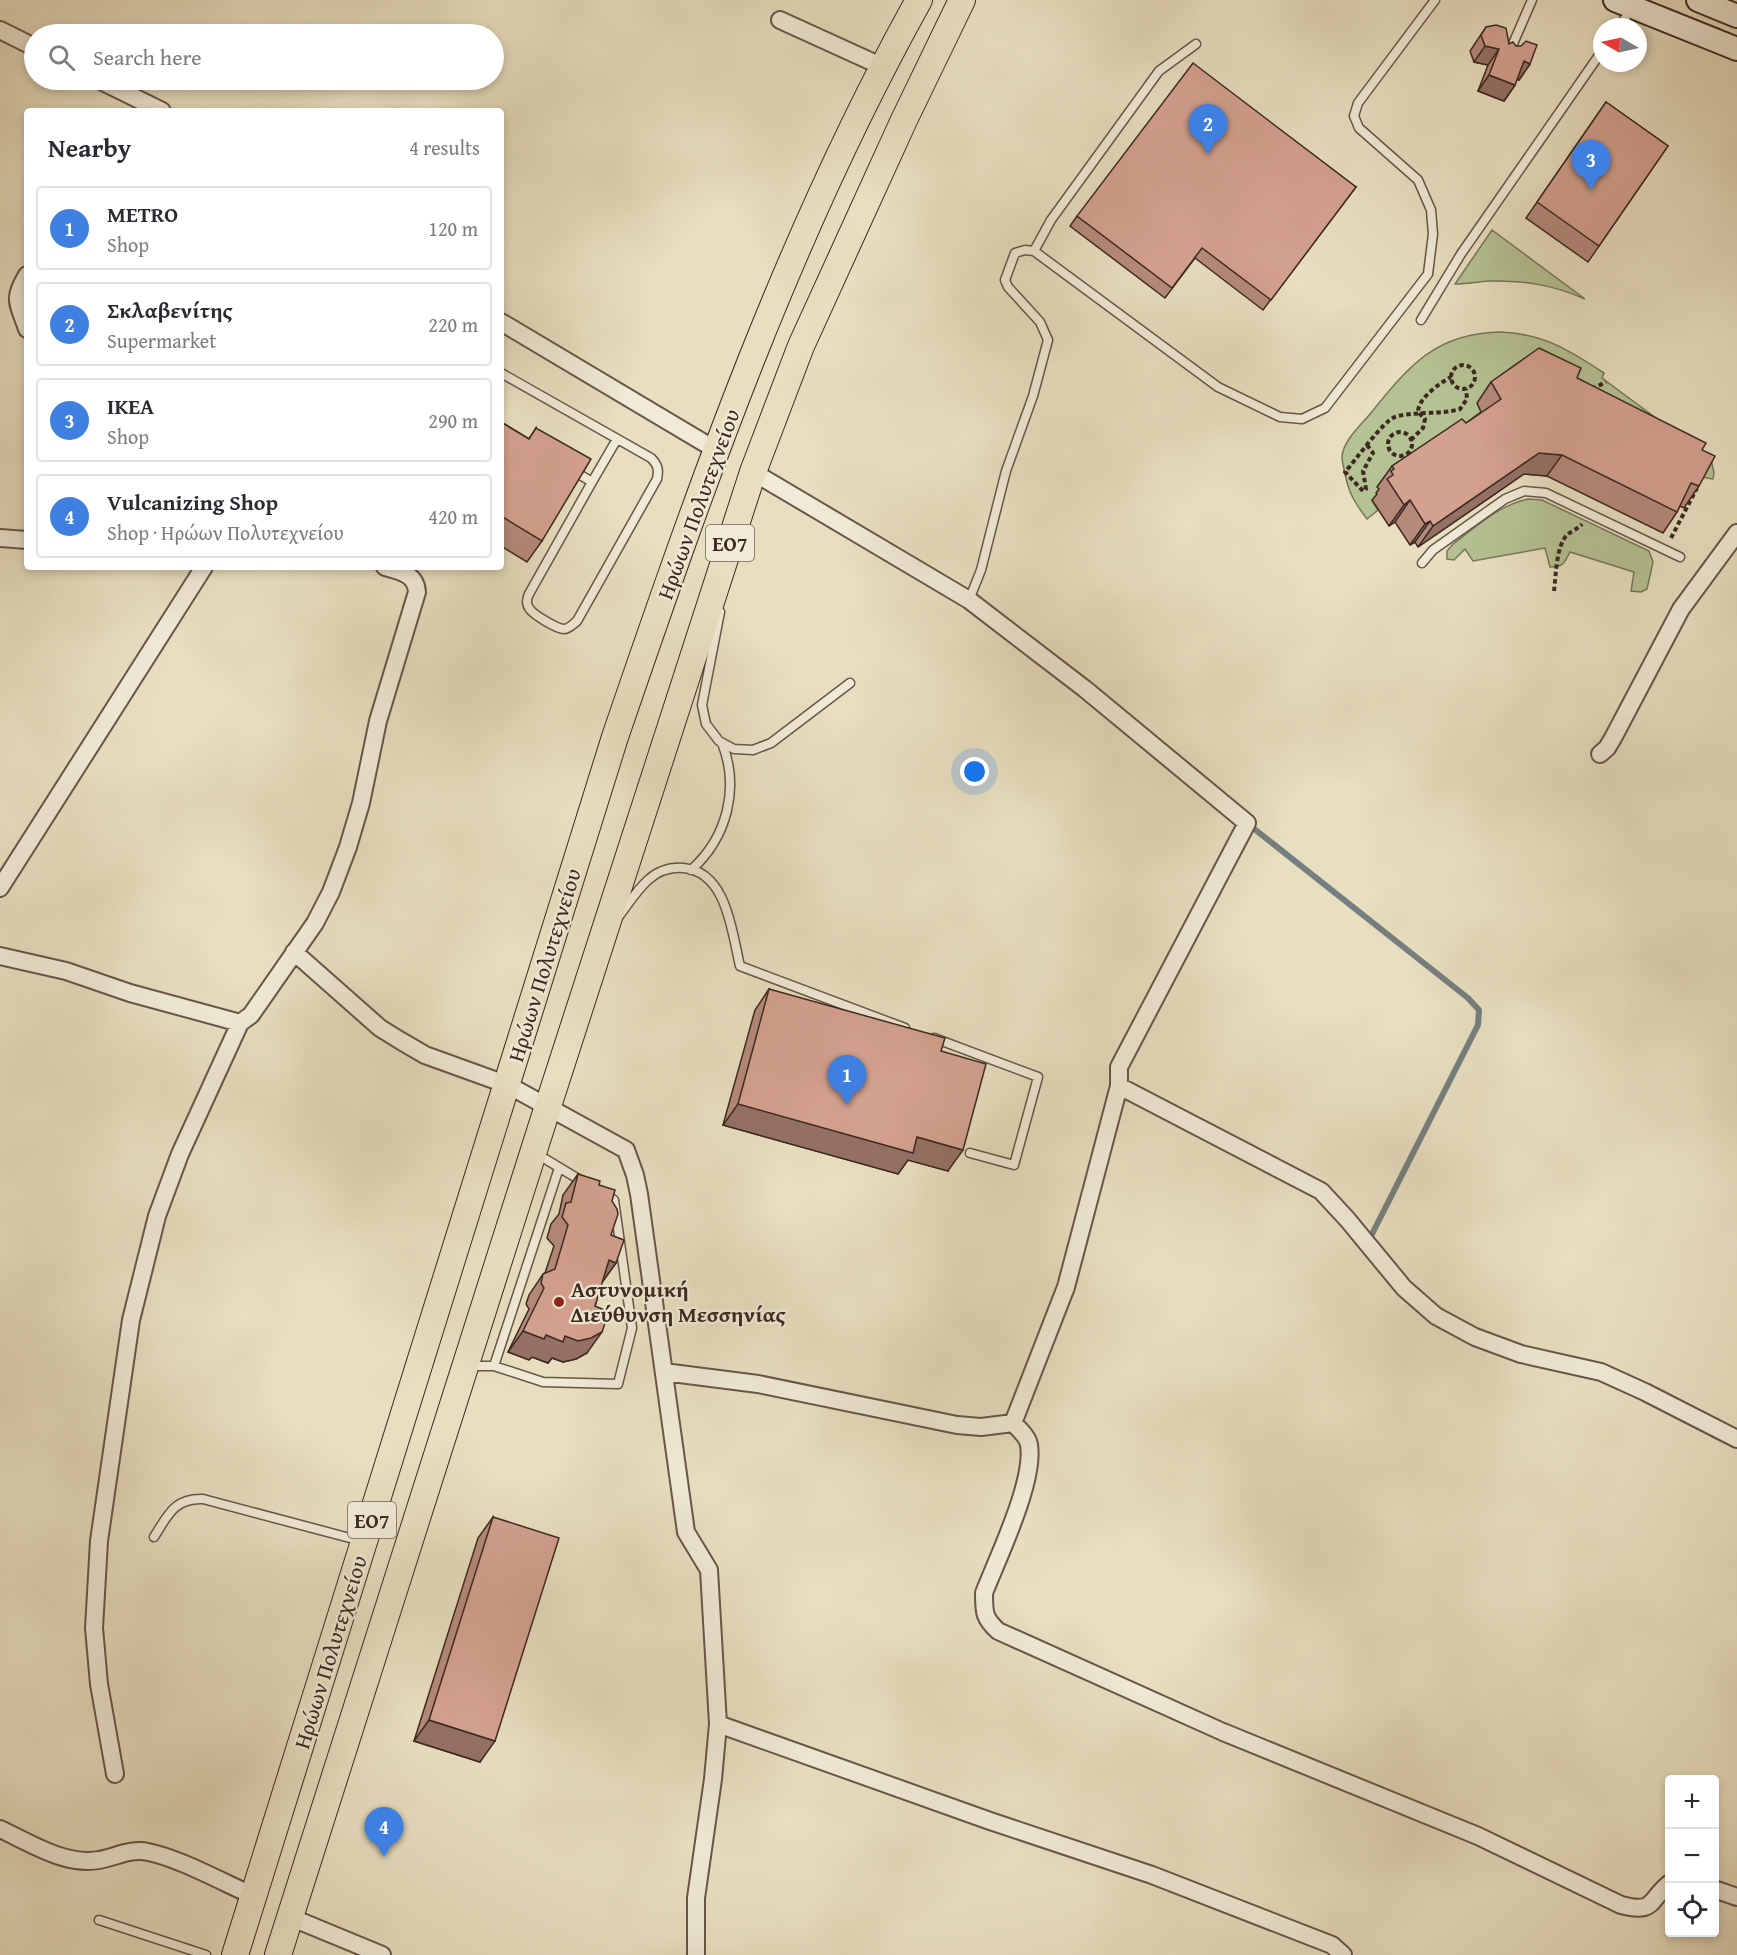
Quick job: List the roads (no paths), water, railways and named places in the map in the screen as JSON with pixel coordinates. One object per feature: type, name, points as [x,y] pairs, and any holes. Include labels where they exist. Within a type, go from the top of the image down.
[{"type":"main road","name":"Ηρώων Πολυτεχνείου","points":[[278,1955],[533,1152],[753,472],[801,346],[904,120],[962,0]]},
{"type":"main road","points":[[1698,0],[1737,16]]},
{"type":"main road","name":"Ηρώων Πολυτεχνείου","points":[[235,1955],[615,737],[716,450],[805,230],[881,66],[916,2]]},
{"type":"main road","points":[[1624,3],[1737,49]]},
{"type":"street","points":[[780,20],[881,66]]},
{"type":"street","points":[[0,30],[24,42]]},
{"type":"street","points":[[112,90],[129,104],[148,108]]},
{"type":"street","points":[[24,280],[17,292],[17,300],[24,320]]},
{"type":"street","points":[[504,324],[716,450]]},
{"type":"street","points":[[753,472],[969,600],[1085,689],[1247,824],[1119,1067],[1119,1086],[1066,1287],[1013,1423]]},
{"type":"street","points":[[1600,754],[1613,738],[1681,609],[1737,533]]},
{"type":"street","points":[[0,537],[24,540]]},
{"type":"street","points":[[0,888],[202,570]]},
{"type":"street","points":[[115,1774],[99,1684],[94,1628],[99,1541],[131,1320],[157,1216],[180,1154],[240,1023],[251,1015],[315,923],[331,892],[348,847],[361,803],[378,721],[416,601],[417,587],[413,580],[404,573],[394,570]]},
{"type":"street","points":[[294,952],[380,1028],[425,1055],[508,1084],[626,1150],[639,1194],[686,1532],[710,1570],[718,1724],[713,1779],[696,1898],[696,1955]]},
{"type":"street","points":[[0,956],[66,971],[130,993],[240,1023]]},
{"type":"street","points":[[1119,1086],[1321,1191],[1404,1288],[1436,1316],[1474,1337],[1521,1354],[1601,1372],[1654,1396],[1737,1440]]},
{"type":"street","points":[[664,1372],[758,1384],[957,1425],[981,1427],[1013,1423]]},
{"type":"street","points":[[1013,1423],[1029,1442],[1030,1462],[1026,1483],[984,1593],[984,1611],[987,1621],[999,1631],[1223,1732],[1478,1836],[1621,1905],[1645,1908],[1654,1902],[1665,1887]]},
{"type":"street","points":[[718,1724],[990,1821],[1152,1875],[1332,1945],[1343,1955]]},
{"type":"street","points":[[0,1829],[60,1856],[79,1860],[98,1860],[136,1850],[150,1852],[254,1896]]},
{"type":"street","points":[[1719,1891],[1737,1897]]},
{"type":"street","points":[[290,1917],[382,1955]]},
{"type":"lane","points":[[969,600],[981,570],[1006,471],[1033,396],[1048,340],[1040,322],[1008,287],[1005,280],[1015,253],[1025,250],[1034,251],[1218,387],[1280,417],[1302,419],[1325,408],[1428,274],[1433,234],[1431,210],[1418,180],[1359,128],[1354,116],[1358,103],[1435,0]]},
{"type":"lane","points":[[1508,56],[1532,0]]},
{"type":"lane","points":[[1621,18],[1624,3]]},
{"type":"lane","points":[[1034,251],[1051,219],[1160,71],[1196,44]]},
{"type":"lane","points":[[1421,320],[1461,254],[1593,64]]},
{"type":"lane","points":[[504,375],[651,458],[657,464],[659,471],[657,479],[577,621],[564,629],[556,627],[529,609],[527,601],[529,594],[617,439]]},
{"type":"lane","points":[[561,465],[592,482]]},
{"type":"lane","points":[[1422,562],[1440,544],[1505,499],[1524,491],[1546,493],[1680,556]]},
{"type":"lane","points":[[723,594],[739,514]]},
{"type":"lane","points":[[721,606],[702,705],[709,729],[722,743],[734,749],[747,751],[766,747],[850,682]]},
{"type":"lane","points":[[691,870],[716,840],[726,815],[730,781],[729,766],[722,743]]},
{"type":"lane","points":[[602,938],[651,878],[668,869],[691,870],[708,879],[720,895],[740,966],[915,1031]]},
{"type":"lane","points":[[926,1035],[1038,1077],[1014,1165],[970,1153]]},
{"type":"lane","points":[[465,1366],[494,1366],[543,1382],[618,1384],[632,1328],[614,1200],[533,1152]]},
{"type":"lane","points":[[494,1366],[559,1168]]},
{"type":"lane","points":[[154,1537],[170,1512],[179,1503],[190,1499],[203,1499],[365,1542]]},
{"type":"lane","points":[[99,1920],[206,1955]]},
{"type":"waterway","points":[[1248,824],[1468,998],[1479,1010],[1478,1025],[1369,1240]]},
{"type":"place","name":"Σκλαβενίτης","points":[[1208,154]]},
{"type":"place","name":"IKEA","points":[[1591,190]]},
{"type":"place","name":"METRO","points":[[847,1105]]},
{"type":"place","name":"Αστυνομική Διεύθυνση Μεσσηνίας","points":[[559,1302]]},
{"type":"place","name":"Vulcanizing Shop","points":[[384,1857]]}]
